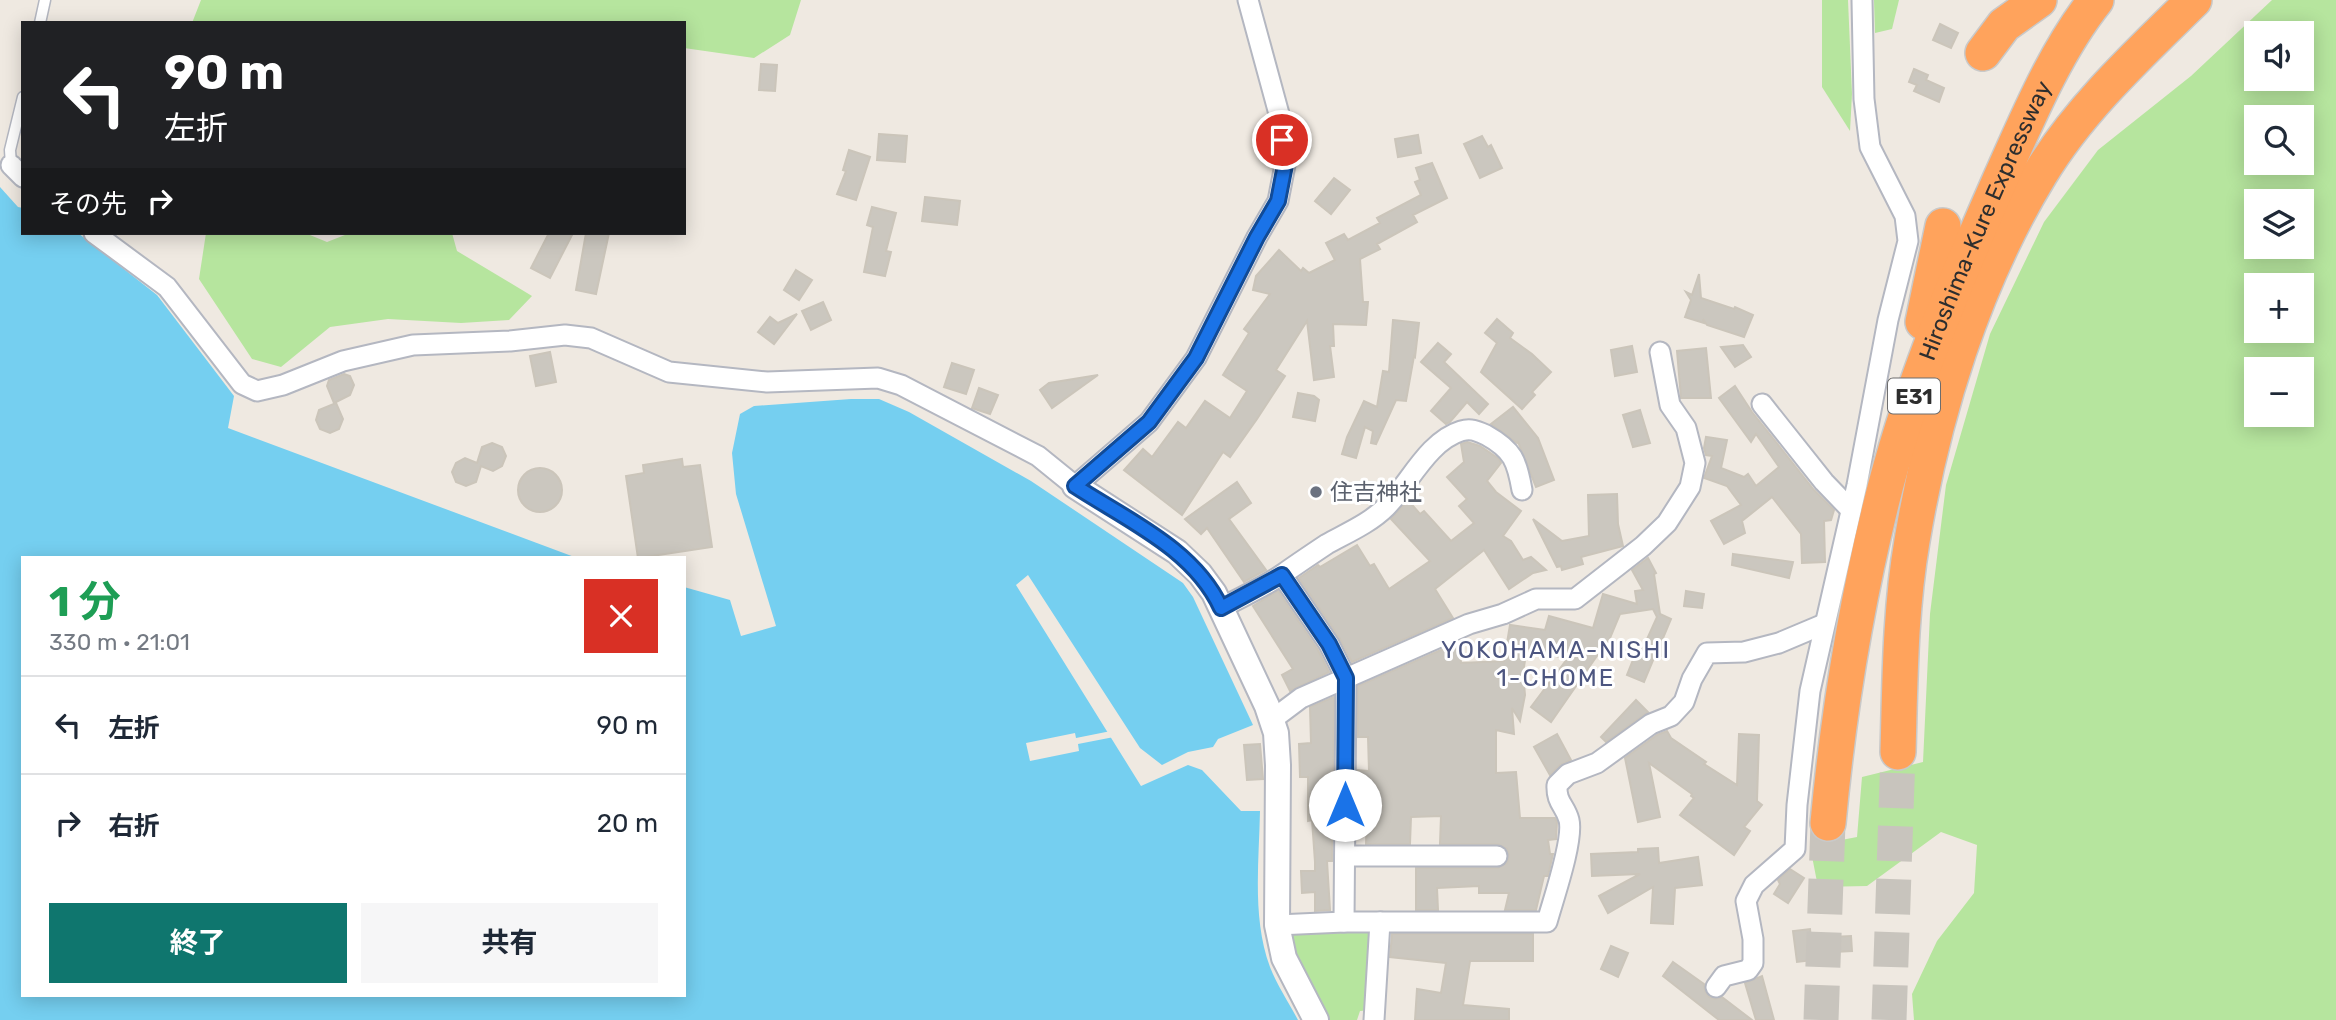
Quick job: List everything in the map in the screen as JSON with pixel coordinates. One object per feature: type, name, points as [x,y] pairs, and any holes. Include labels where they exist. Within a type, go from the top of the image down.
[{"type":"highway","points":[[1983,53],[2004,25],[2039,0]]},
{"type":"highway","name":"Hiroshima-Kure Expressway","points":[[1828,823],[1866,506],[1907,418],[1934,338],[1991,200],[2066,46],[2096,0]]},
{"type":"highway","name":"Hiroshima-Kure Expressway","points":[[1898,752],[1901,638],[1912,542],[1931,450],[1955,362],[1988,278],[2016,217],[2041,173],[2071,131],[2102,93],[2194,0]]},
{"type":"highway","points":[[1866,506],[1943,226]]},
{"type":"street","points":[[1075,486],[1149,422],[1196,358],[1278,201],[1285,165],[1279,114],[1248,0]]},
{"type":"street","points":[[1716,987],[1724,976],[1748,970],[1753,963],[1753,939],[1748,924],[1746,901],[1754,884],[1795,849],[1810,691],[1824,624],[1866,506],[1888,320],[1908,241],[1905,216],[1870,147],[1864,99],[1862,0]]},
{"type":"street","points":[[97,235],[167,287],[242,384],[257,391],[283,385],[343,361],[413,345],[510,341],[565,335],[591,338],[669,372],[767,383],[878,378],[901,385],[1038,456],[1075,486],[1177,552],[1200,574],[1214,593],[1276,733],[1279,765],[1277,925],[1284,958],[1316,1020]]},
{"type":"street","points":[[1272,719],[1301,698],[1469,624],[1503,614],[1536,599],[1575,599],[1643,546],[1667,523],[1689,486],[1695,463],[1686,428],[1671,405],[1660,352]]},
{"type":"street","points":[[1762,404],[1824,482],[1866,506]]},
{"type":"street","points":[[1221,608],[1282,575],[1294,564],[1373,518],[1388,505],[1427,455],[1451,435],[1462,430],[1475,429],[1510,452],[1518,467],[1522,490]]},
{"type":"street","points":[[1282,575],[1329,644],[1346,678],[1344,922]]},
{"type":"street","points":[[1277,925],[1344,922],[1547,922],[1568,841],[1569,821],[1556,796],[1557,785],[1568,774],[1597,763],[1651,724],[1671,716],[1684,702],[1692,679],[1707,653],[1744,652],[1779,643],[1824,624]]},
{"type":"street","points":[[1345,856],[1497,856]]},
{"type":"street","points":[[1374,1020],[1380,922]]},
{"type":"lane","points":[[40,21],[45,0]]},
{"type":"lane","points":[[17,171],[10,150],[21,105]]},
{"type":"green space","points":[[201,0],[801,0],[790,35],[754,58],[686,48],[686,21],[193,21]]},
{"type":"green space","points":[[1822,0],[1848,0],[1852,94],[1850,131],[1822,87]]},
{"type":"green space","points":[[1874,0],[1899,0],[1892,29],[1875,33]]},
{"type":"green space","points":[[2272,0],[2336,0],[2336,1020],[1914,1020],[1912,994],[1937,941],[1974,893],[1977,845],[1941,832],[1867,886],[1818,887],[1810,846],[1857,837],[1862,777],[1923,762],[1930,614],[1946,485],[1990,334],[2044,222],[2098,150],[2191,76],[2244,26],[2244,91],[2314,91],[2314,21],[2250,21]]},
{"type":"green space","points":[[206,235],[310,235],[327,242],[345,235],[453,235],[457,251],[532,296],[509,320],[461,323],[388,319],[330,327],[281,367],[252,359],[199,279]]},
{"type":"green space","points":[[1373,925],[1371,1010],[1360,1011],[1357,1020],[1321,1020],[1284,927]]},
{"type":"water","points":[[0,187],[21,208],[21,235],[81,235],[157,295],[234,396],[228,428],[572,556],[21,556],[21,997],[686,997],[686,588],[730,600],[741,636],[776,626],[736,494],[732,453],[740,414],[754,406],[879,399],[909,412],[1031,481],[1183,583],[1193,597],[1253,725],[1218,739],[1213,747],[1188,752],[1162,765],[1140,748],[1028,575],[1016,585],[1141,786],[1188,765],[1202,770],[1241,811],[1260,811],[1258,890],[1264,948],[1270,967],[1298,1020],[0,1020]]},
{"type":"pier","points":[[1111,731],[1114,737],[1078,744],[1079,751],[1030,761],[1026,743],[1075,733],[1076,738]]},
{"type":"building","points":[[1940,24],[1958,33],[1951,48],[1933,40]]},
{"type":"building","points":[[761,64],[777,65],[775,91],[759,90]]},
{"type":"building","points":[[1914,69],[1928,75],[1926,80],[1944,88],[1939,102],[1914,91],[1917,85],[1909,82]]},
{"type":"building","points":[[879,134],[907,136],[905,162],[877,160]]},
{"type":"building","points":[[1418,135],[1421,153],[1398,157],[1395,139]]},
{"type":"building","points":[[1482,136],[1488,147],[1491,145],[1502,168],[1480,178],[1464,144]]},
{"type":"building","points":[[849,150],[870,157],[856,200],[837,194],[846,171],[843,170]]},
{"type":"building","points":[[1432,163],[1447,198],[1413,215],[1417,222],[1377,244],[1380,249],[1360,259],[1363,302],[1368,302],[1366,325],[1333,324],[1334,346],[1330,346],[1334,377],[1314,380],[1307,321],[1276,370],[1285,376],[1230,457],[1223,452],[1182,515],[1124,470],[1143,449],[1152,457],[1178,422],[1186,428],[1205,401],[1230,418],[1247,391],[1223,375],[1249,333],[1244,329],[1270,294],[1253,290],[1256,276],[1279,250],[1301,271],[1303,268],[1309,273],[1335,260],[1326,243],[1344,234],[1348,240],[1380,223],[1377,218],[1421,195],[1415,182],[1420,180],[1416,168]]},
{"type":"building","points":[[1334,178],[1350,190],[1331,214],[1315,201]]},
{"type":"building","points":[[925,197],[960,201],[957,225],[922,221]]},
{"type":"building","points":[[872,207],[896,213],[886,251],[891,252],[885,276],[864,272],[873,227],[867,225]]},
{"type":"building","points":[[548,235],[572,235],[550,278],[531,268]]},
{"type":"building","points":[[586,235],[609,235],[596,294],[576,290]]},
{"type":"building","points":[[796,270],[812,280],[799,300],[784,290]]},
{"type":"building","points":[[1699,274],[1701,298],[1753,315],[1744,337],[1707,325],[1703,319],[1704,323],[1685,317],[1691,300],[1686,292],[1692,295]]},
{"type":"building","points":[[823,302],[831,320],[811,330],[802,311]]},
{"type":"building","points":[[797,314],[774,344],[758,332],[770,317],[778,323]]},
{"type":"building","points":[[1497,319],[1513,333],[1510,338],[1551,372],[1532,392],[1535,395],[1522,409],[1481,372],[1497,343],[1485,333]]},
{"type":"building","points":[[1393,320],[1419,323],[1406,401],[1396,400],[1376,444],[1371,443],[1373,431],[1365,427],[1356,458],[1342,454],[1364,401],[1377,407],[1383,371],[1389,372]]},
{"type":"building","points":[[1438,343],[1451,354],[1444,362],[1488,404],[1479,414],[1467,402],[1446,424],[1431,411],[1451,388],[1421,362]]},
{"type":"building","points":[[1743,345],[1751,357],[1735,367],[1721,347]]},
{"type":"building","points":[[1632,346],[1637,372],[1615,376],[1611,350]]},
{"type":"building","points":[[1706,348],[1711,398],[1681,398],[1677,351]]},
{"type":"building","points":[[550,352],[556,382],[536,386],[530,356]]},
{"type":"building","points":[[952,363],[974,370],[966,394],[944,387]]},
{"type":"building","points":[[344,374],[350,376],[354,385],[350,395],[334,403],[327,386],[329,380]]},
{"type":"building","points":[[1098,375],[1052,408],[1040,390],[1049,383]]},
{"type":"building","points":[[1735,386],[1752,412],[1814,490],[1834,510],[1831,520],[1824,521],[1825,562],[1802,563],[1801,534],[1772,497],[1742,521],[1745,533],[1724,544],[1711,521],[1741,505],[1727,486],[1704,478],[1712,456],[1706,455],[1706,437],[1727,440],[1721,468],[1744,477],[1748,474],[1756,486],[1779,467],[1756,434],[1751,442],[1719,398]]},
{"type":"building","points":[[979,388],[998,395],[990,414],[972,408]]},
{"type":"building","points":[[1298,393],[1314,396],[1319,400],[1315,421],[1293,417]]},
{"type":"building","points":[[336,403],[343,419],[339,429],[330,433],[320,429],[316,420],[319,410]]},
{"type":"building","points":[[1513,407],[1538,438],[1554,480],[1536,487],[1518,442],[1491,424]]},
{"type":"building","points":[[1640,410],[1650,443],[1633,447],[1623,415]]},
{"type":"building","points":[[1467,442],[1480,446],[1499,459],[1501,463],[1487,481],[1496,492],[1521,511],[1503,536],[1511,541],[1523,560],[1531,557],[1546,570],[1533,573],[1509,589],[1484,550],[1435,589],[1453,618],[1352,662],[1339,637],[1299,578],[1357,545],[1370,566],[1374,564],[1389,589],[1430,561],[1391,519],[1408,500],[1420,514],[1424,511],[1451,541],[1474,523],[1459,506],[1467,499],[1447,477],[1464,462],[1461,444]]},
{"type":"building","points":[[492,443],[502,447],[506,456],[502,466],[493,471],[481,466],[476,482],[466,486],[456,482],[452,472],[456,463],[465,458],[477,463],[482,447]]},
{"type":"building","points":[[682,459],[683,467],[700,465],[712,547],[638,556],[626,476],[644,473],[643,465]]},
{"type":"building","points":[[540,468],[556,474],[562,490],[556,506],[540,512],[524,506],[518,490],[524,474]]},
{"type":"building","points":[[1237,482],[1251,503],[1229,519],[1266,570],[1244,582],[1207,528],[1201,534],[1185,519]]},
{"type":"building","points":[[1617,494],[1618,524],[1623,546],[1581,557],[1583,564],[1562,570],[1561,566],[1557,567],[1533,519],[1562,541],[1589,536],[1588,495]]},
{"type":"building","points":[[1733,554],[1793,562],[1789,578],[1732,565]]},
{"type":"building","points":[[1648,558],[1656,573],[1660,614],[1671,619],[1663,638],[1666,658],[1656,653],[1644,682],[1627,675],[1635,655],[1639,657],[1657,617],[1653,609],[1620,614],[1603,655],[1599,653],[1551,722],[1531,707],[1567,659],[1527,648],[1523,673],[1525,695],[1520,721],[1512,708],[1514,734],[1496,730],[1496,773],[1516,772],[1520,818],[1555,818],[1557,822],[1556,839],[1548,840],[1550,854],[1553,854],[1548,876],[1544,876],[1536,910],[1505,910],[1509,893],[1479,893],[1479,886],[1437,888],[1438,910],[1416,910],[1416,868],[1498,868],[1507,863],[1509,855],[1507,849],[1498,844],[1440,844],[1441,816],[1411,817],[1410,844],[1366,844],[1367,816],[1357,817],[1357,770],[1369,771],[1368,737],[1358,737],[1358,686],[1457,643],[1460,643],[1461,663],[1504,661],[1510,625],[1545,630],[1549,616],[1593,628],[1603,594],[1637,604],[1635,591],[1643,590],[1632,570]]},
{"type":"building","points":[[1278,591],[1318,650],[1329,672],[1290,691],[1282,675],[1293,669],[1253,606]]},
{"type":"building","points":[[1686,591],[1704,594],[1702,608],[1684,606]]},
{"type":"building","points":[[1334,697],[1332,861],[1327,861],[1330,910],[1315,911],[1315,892],[1302,893],[1301,871],[1315,871],[1315,862],[1312,820],[1308,821],[1308,777],[1300,777],[1299,744],[1311,743],[1310,707]]},
{"type":"building","points":[[1636,700],[1648,712],[1606,742],[1601,737]]},
{"type":"building","points":[[1667,731],[1671,738],[1706,762],[1704,764],[1737,785],[1739,734],[1759,735],[1757,801],[1762,805],[1744,827],[1750,831],[1734,855],[1680,815],[1694,798],[1692,794],[1649,763],[1660,817],[1638,822],[1625,758]]},
{"type":"building","points":[[1557,734],[1571,760],[1560,765],[1550,775],[1534,747]]},
{"type":"building","points":[[1260,744],[1263,779],[1247,780],[1244,745]]},
{"type":"building","points":[[1658,848],[1659,863],[1698,857],[1702,885],[1675,888],[1673,924],[1651,923],[1653,887],[1608,913],[1599,896],[1640,874],[1592,876],[1591,854],[1638,852],[1638,849]]},
{"type":"building","points":[[1790,869],[1804,878],[1788,903],[1774,894],[1780,884],[1778,880]]},
{"type":"building","points":[[1810,929],[1811,938],[1851,936],[1852,951],[1813,953],[1814,960],[1797,962],[1793,931]]},
{"type":"building","points":[[1392,934],[1533,934],[1533,961],[1470,961],[1463,1005],[1509,1009],[1509,1020],[1415,1020],[1417,989],[1441,993],[1446,963],[1390,957]]},
{"type":"building","points":[[1611,946],[1628,953],[1618,977],[1601,969]]},
{"type":"building","points":[[1673,962],[1704,984],[1709,997],[1722,997],[1752,1020],[1719,1020],[1663,976]]},
{"type":"building","points":[[1762,976],[1774,1020],[1756,1020],[1745,983]]},
{"type":"tunnel","points":[[1889,1020],[1898,752]]},
{"type":"tunnel","points":[[1821,1020],[1828,823]]},
{"type":"place","name":"住吉神社","points":[[1316,492]]},
{"type":"district","name":"YOKOHAMA-NISHI 1-CHOME","points":[[1556,664]]},
{"type":"route","points":[[1282,140],[1285,165],[1278,201],[1196,358],[1149,422],[1075,486],[1177,552],[1200,574],[1221,608],[1282,575],[1329,644],[1346,678],[1345,805]]}]
